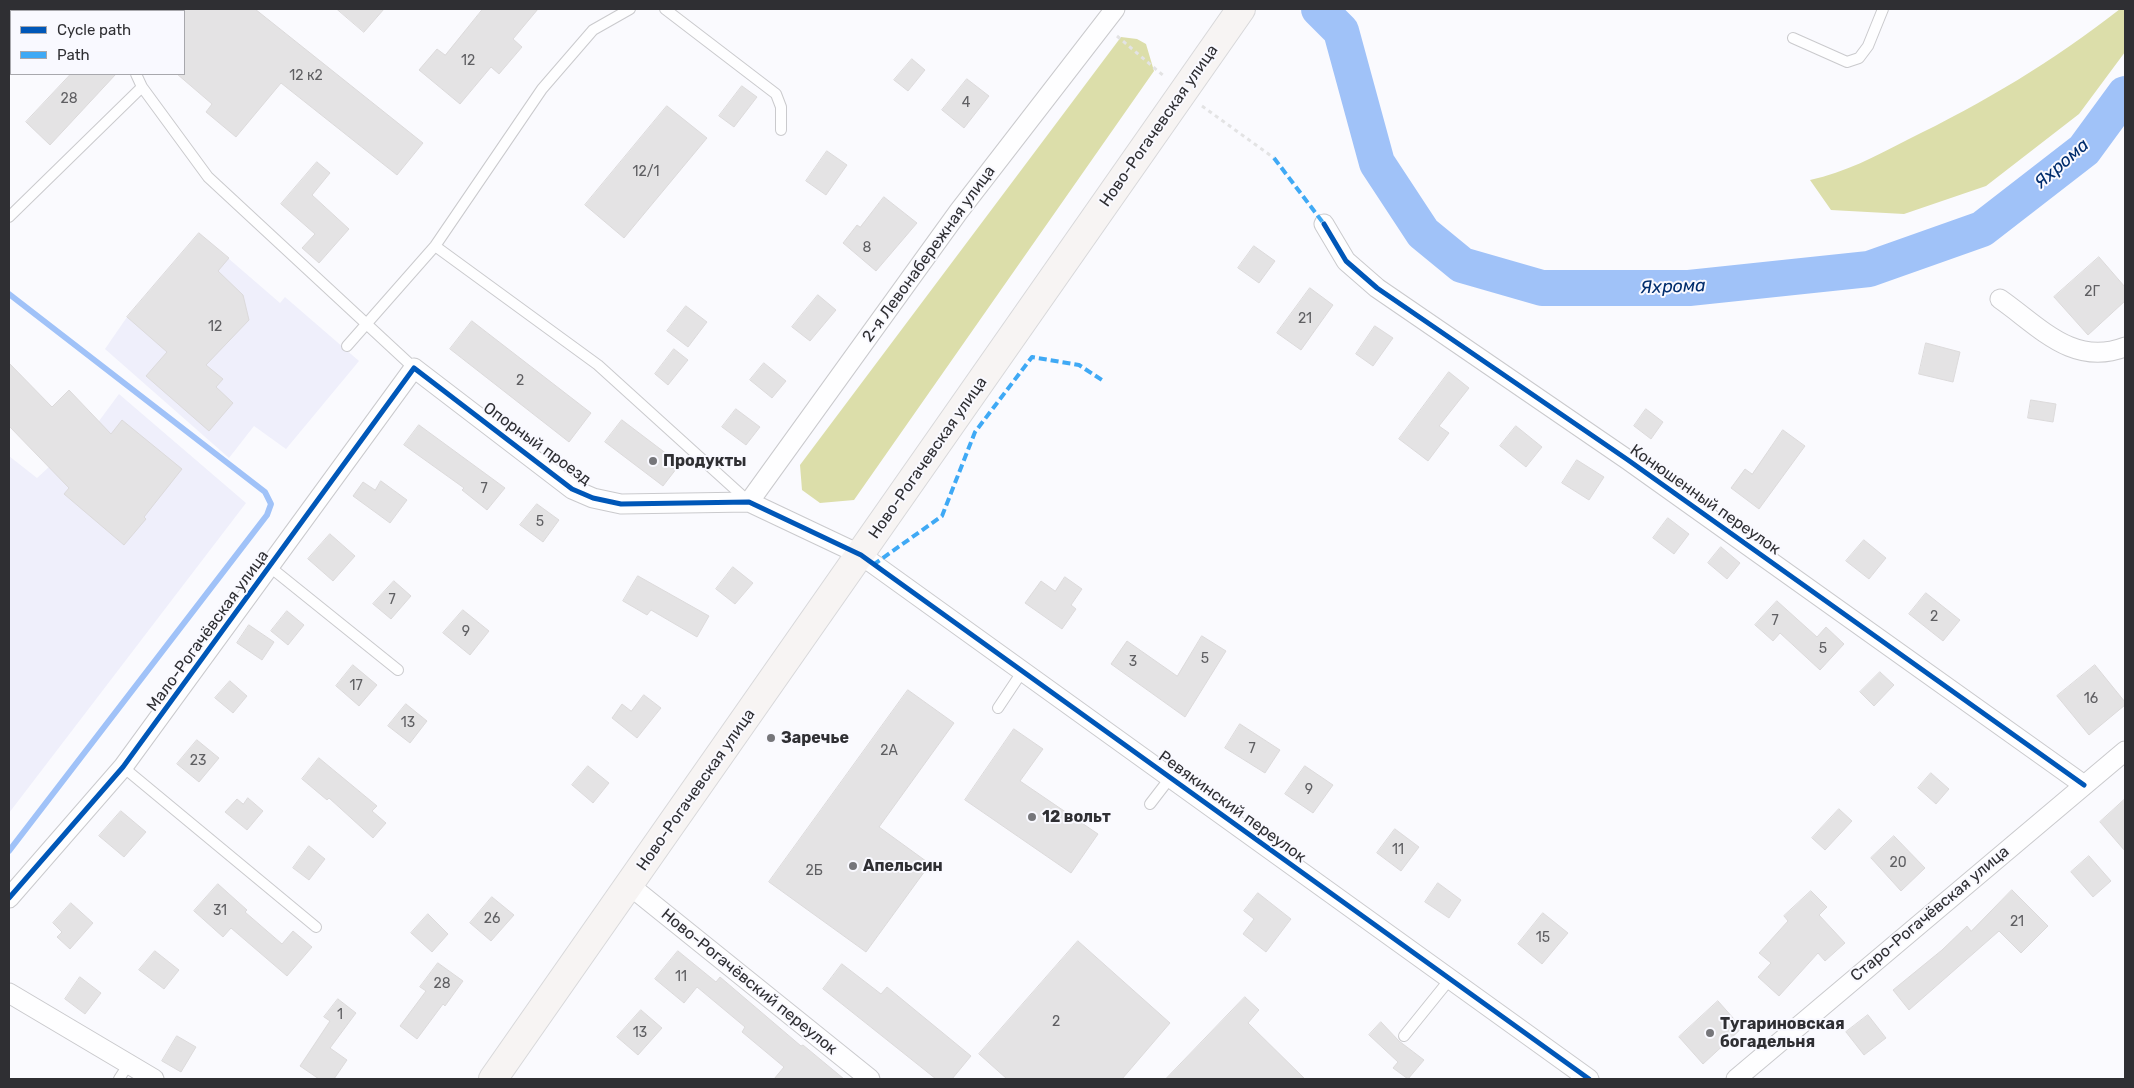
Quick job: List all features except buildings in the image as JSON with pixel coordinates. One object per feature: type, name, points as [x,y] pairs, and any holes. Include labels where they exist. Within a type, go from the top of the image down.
[{"type":"main road","name":"Ново-Рогачевская улица","points":[[493,1079],[861,555],[1192,99],[1242,9]]},
{"type":"street","name":"2-я Левонабережная улица","points":[[749,502],[959,211],[1115,9]]},
{"type":"street","name":"Конюшенный переулок","points":[[1324,224],[1346,261],[1377,288],[1628,460],[2084,785]]},
{"type":"street","points":[[2000,299],[2070,349],[2090,354],[2111,353],[2125,347]]},
{"type":"street","name":"Опорный проезд","points":[[414,368],[572,489],[592,498],[622,504],[749,502]]},
{"type":"street","name":"Мало-Рогачёвская улица","points":[[9,898],[122,767],[414,368]]},
{"type":"street","name":"Ревякинский переулок","points":[[749,502],[861,555],[1589,1079]]},
{"type":"street","name":"Старо-Рогачёвская улица","points":[[1736,1079],[2125,751]]},
{"type":"street","name":"Ново-Рогачёвский переулок","points":[[629,885],[870,1079]]},
{"type":"street","points":[[9,993],[123,1072],[154,1079]]},
{"type":"lane","points":[[348,346],[435,246],[542,89],[593,30],[630,9]]},
{"type":"lane","points":[[665,9],[776,94],[781,107],[781,130]]},
{"type":"lane","points":[[1793,38],[1847,62],[1859,58],[1868,46],[1883,9]]},
{"type":"lane","points":[[136,75],[142,87],[208,177],[414,368]]},
{"type":"lane","points":[[9,217],[142,87]]},
{"type":"lane","points":[[435,246],[598,365],[749,502]]},
{"type":"lane","points":[[270,566],[398,670]]},
{"type":"lane","points":[[998,708],[1022,672]]},
{"type":"lane","points":[[122,767],[316,927]]},
{"type":"lane","points":[[1150,804],[1170,778]]},
{"type":"lane","points":[[1404,1036],[1450,979]]},
{"type":"path","points":[[1103,24],[1192,99],[1274,158]]},
{"type":"shaded area","points":[[199,233],[280,303],[285,297],[359,361],[286,449],[254,426],[229,458],[105,349],[127,317]]},
{"type":"shaded area","points":[[119,394],[246,503],[9,813],[9,456],[37,478],[99,421]]},
{"type":"green space","points":[[2120,9],[2125,9],[2125,52],[2079,114],[1986,186],[1904,214],[1831,210],[1810,180],[1836,173],[1860,163],[1964,111],[2043,64]]},
{"type":"green space","points":[[1121,37],[1137,39],[1146,44],[1154,71],[854,500],[820,503],[802,490],[800,465]]},
{"type":"waterway","name":"Яхрома","points":[[1319,9],[1341,31],[1377,163],[1423,233],[1462,265],[1542,288],[1689,288],[1869,269],[1982,229],[2084,150],[2125,94]]},
{"type":"waterway","points":[[9,294],[265,492],[271,504],[267,515],[9,851]]},
{"type":"marked path","points":[[1274,158],[1324,224]]},
{"type":"marked path","points":[[873,565],[942,516],[975,432],[1032,357],[1079,365],[1105,382]]},
{"type":"cycle path","points":[[1324,224],[1346,261],[1377,288],[1628,460],[2084,785]]},
{"type":"cycle path","points":[[9,898],[123,767],[414,368],[572,489],[593,498],[621,504],[749,502],[861,555],[1589,1079]]},
{"type":"place","name":"Продукты","points":[[653,461]]},
{"type":"place","name":"Заречье","points":[[771,738]]},
{"type":"place","name":"12 вольт","points":[[1032,817]]},
{"type":"place","name":"Апельсин","points":[[853,866]]},
{"type":"place","name":"Тугариновская богадельня","points":[[1710,1033]]}]
